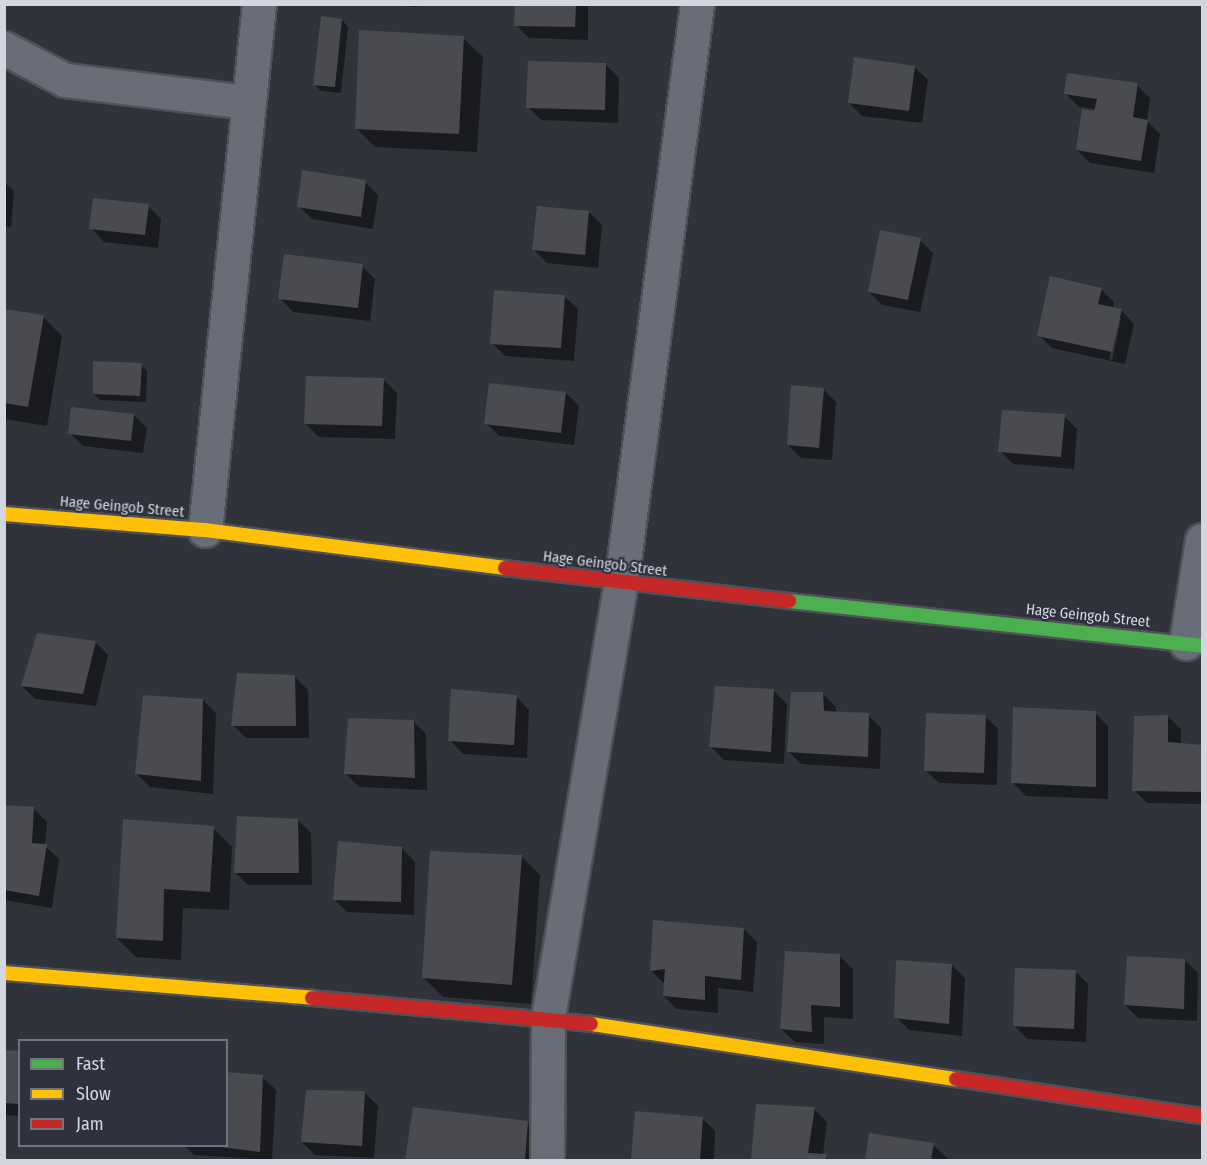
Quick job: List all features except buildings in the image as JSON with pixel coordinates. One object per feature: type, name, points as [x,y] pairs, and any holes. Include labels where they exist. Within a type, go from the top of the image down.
[{"type":"street","points":[[205,530],[259,4]]},
{"type":"street","points":[[547,1161],[548,1017],[621,583],[697,4]]},
{"type":"street","points":[[4,48],[65,80],[248,102]]},
{"type":"street","name":"Hage Geingob Street","points":[[4,514],[205,530],[621,583],[1194,644]]},
{"type":"street","points":[[1194,644],[1203,540]]},
{"type":"street","points":[[4,973],[548,1017],[1203,1116]]},
{"type":"traffic: fast","points":[[789,601],[1202,646]]},
{"type":"traffic: slow","points":[[4,514],[205,530],[505,568]]},
{"type":"traffic: slow","points":[[4,973],[312,998]]},
{"type":"traffic: slow","points":[[591,1024],[956,1079]]},
{"type":"traffic: jam","points":[[505,568],[789,601]]},
{"type":"traffic: jam","points":[[312,998],[591,1024]]},
{"type":"traffic: jam","points":[[956,1079],[1202,1116]]}]
